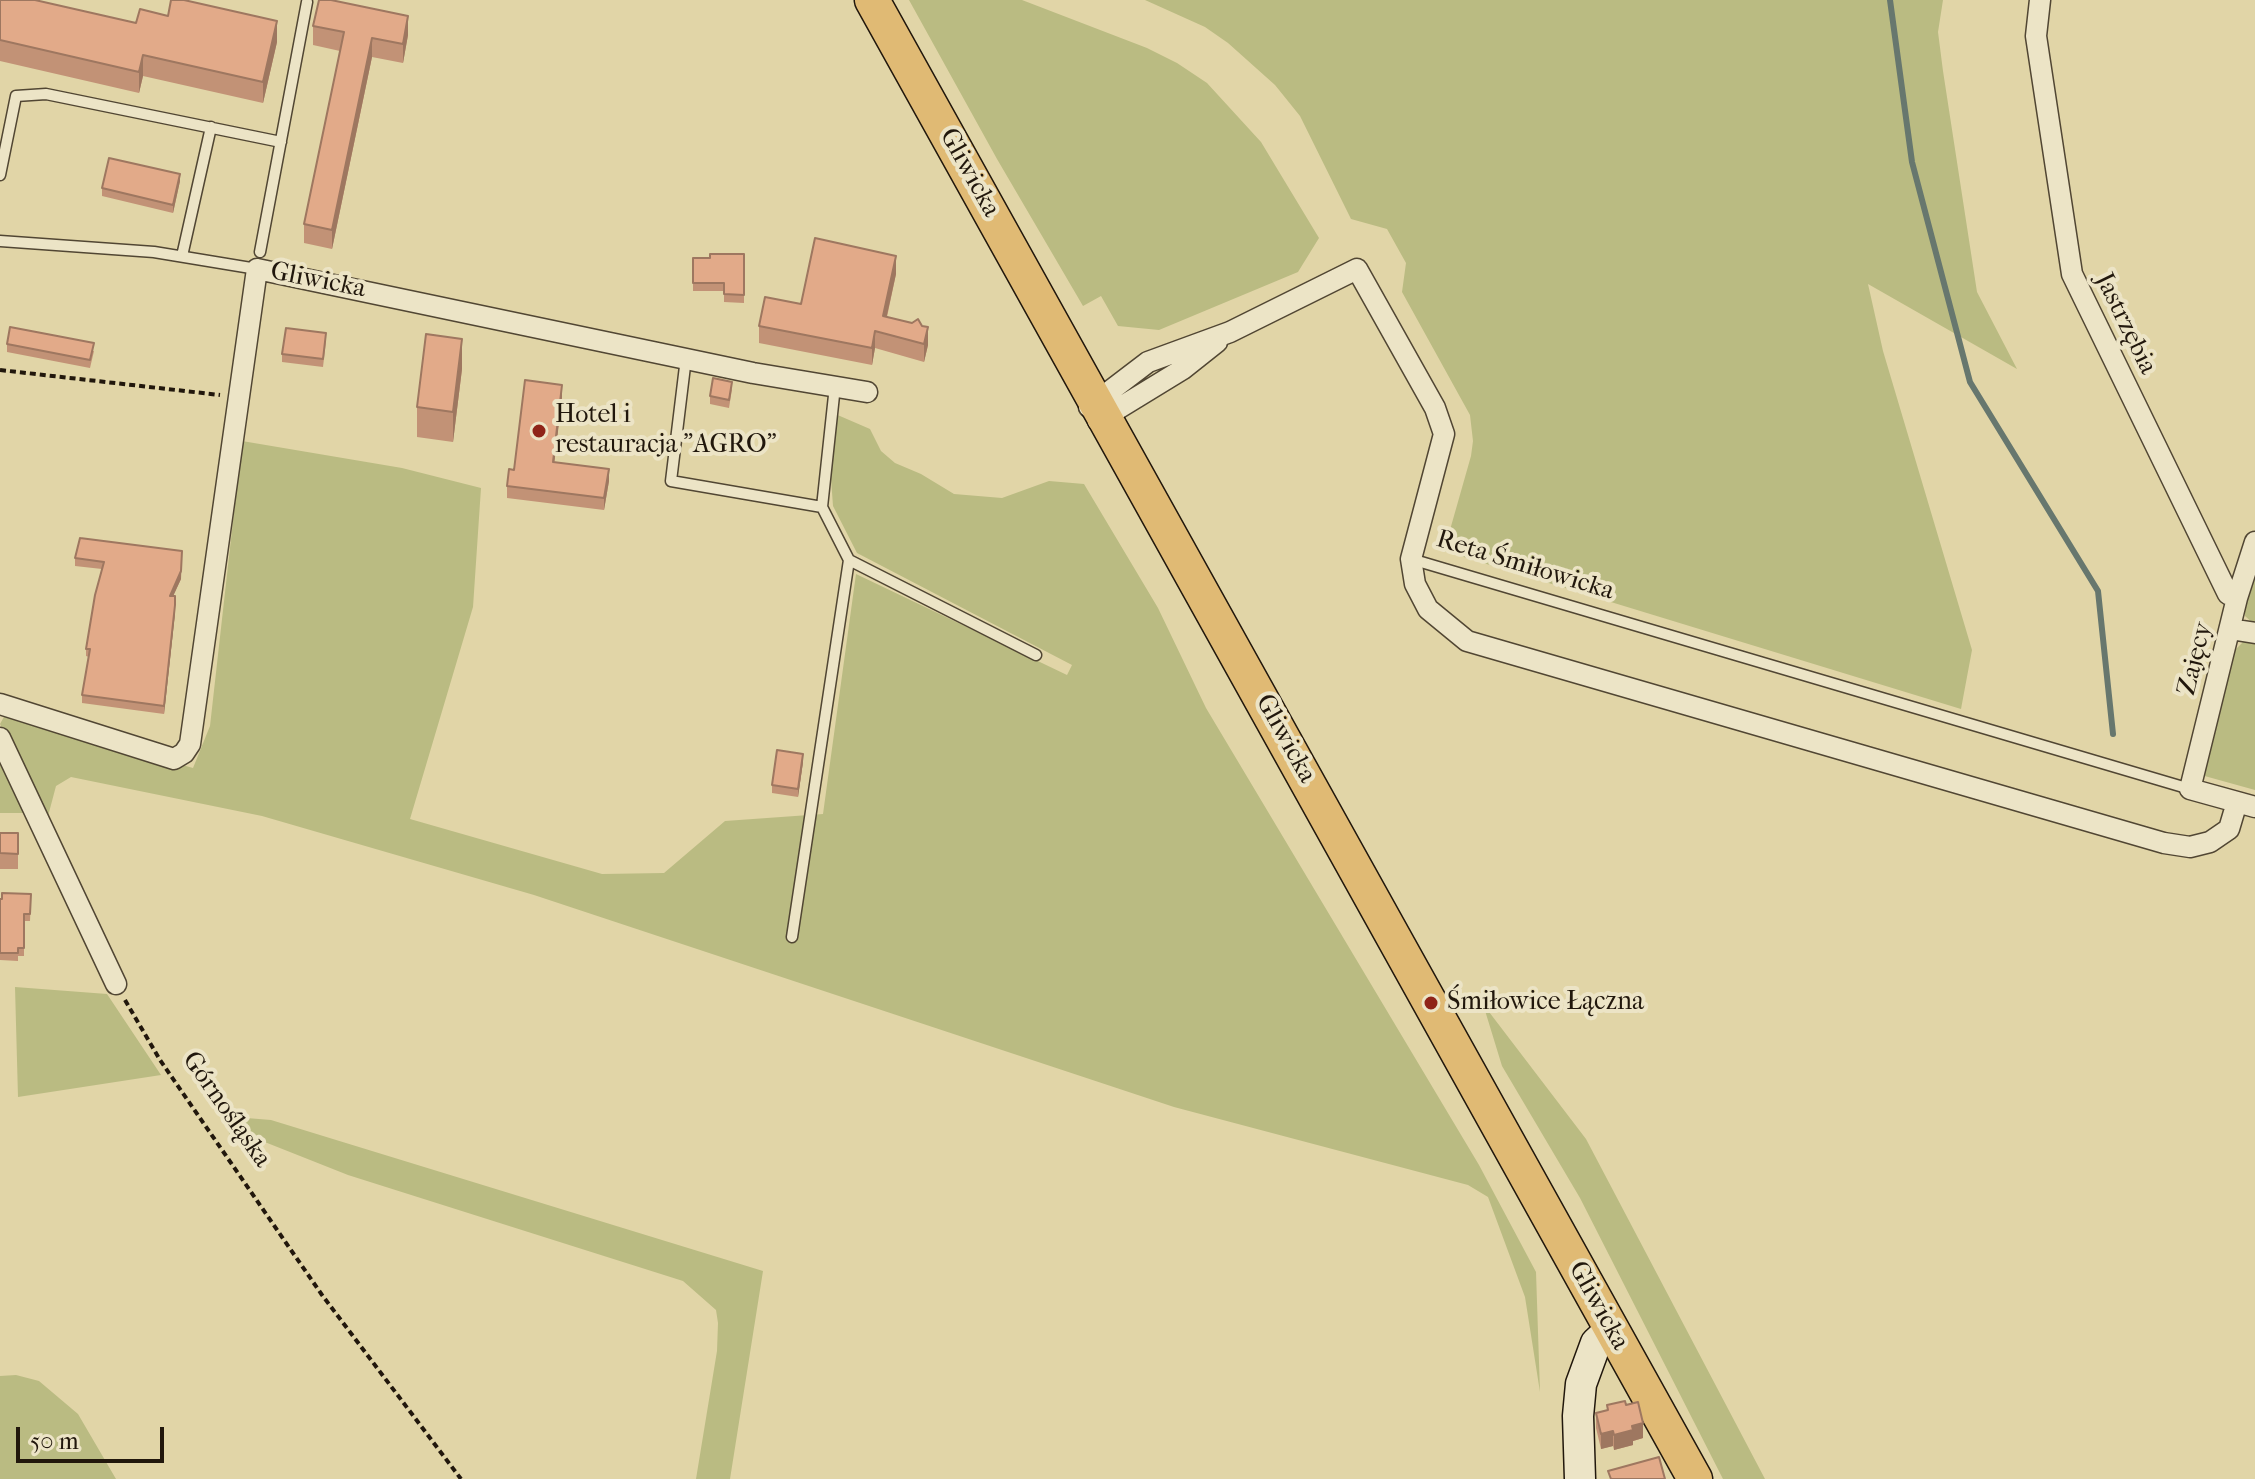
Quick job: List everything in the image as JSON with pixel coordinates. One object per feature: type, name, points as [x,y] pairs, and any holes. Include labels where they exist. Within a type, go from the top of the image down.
[{"type":"main road","name":"Gliwicka","points":[[872,0],[1095,412],[1695,1479]]},
{"type":"street","name":"Jastrzębia","points":[[2040,0],[2036,36],[2072,274],[2228,594],[2237,598]]},
{"type":"street","points":[[0,704],[174,759],[184,753],[190,744],[258,260]]},
{"type":"street","name":"Gliwicka","points":[[258,260],[753,373],[867,392]]},
{"type":"street","points":[[1095,412],[1148,362],[1230,332],[1357,269],[1435,408],[1444,434],[1411,559]]},
{"type":"street","name":"Zajęcy","points":[[2190,789],[2237,598],[2255,542]]},
{"type":"street","name":"Reta Śmiłowicka","points":[[1411,559],[1415,584],[1428,609],[1467,641],[2164,843],[2190,847],[2210,842],[2229,829],[2246,805],[2190,789]]},
{"type":"street","points":[[2230,629],[2255,633]]},
{"type":"street","points":[[0,738],[116,984]]},
{"type":"street","points":[[1580,1479],[1578,1416],[1581,1384],[1596,1343],[1611,1329]]},
{"type":"lane","points":[[258,260],[307,2]]},
{"type":"lane","points":[[0,175],[16,96],[46,94],[281,142]]},
{"type":"lane","points":[[182,256],[211,127]]},
{"type":"lane","name":"Gliwicka","points":[[0,241],[258,260]]},
{"type":"lane","points":[[686,358],[671,481],[822,507]]},
{"type":"lane","points":[[792,937],[849,560],[822,507],[835,386]]},
{"type":"lane","name":"Reta Śmiłowicka","points":[[1411,559],[2190,789]]},
{"type":"lane","points":[[849,560],[1036,655]]},
{"type":"path","points":[[0,370],[239,398]]},
{"type":"path","name":"Górnośląska","points":[[116,984],[160,1060],[304,1269],[461,1479]]},
{"type":"green space","points":[[909,0],[1022,0],[1147,48],[1207,83],[1261,142],[1319,238],[1298,272],[1159,330],[1118,326],[1101,296],[1083,306]]},
{"type":"green space","points":[[1145,0],[1943,0],[1938,32],[1977,292],[2017,369],[1868,284],[1883,351],[1972,650],[1961,709],[1444,551],[1471,456],[1470,415],[1402,292],[1406,263],[1387,229],[1351,219],[1300,116],[1275,85],[1205,27]]},
{"type":"green space","points":[[826,410],[870,429],[881,451],[895,463],[954,494],[1002,498],[1049,481],[1084,484],[1158,608],[1206,708],[1479,1165],[1536,1272],[1540,1392],[1525,1297],[1488,1197],[1468,1185],[1174,1107],[534,895],[262,816],[71,777],[56,786],[47,820],[0,724],[5,715],[193,768],[210,726],[242,441],[402,468],[481,488],[473,607],[410,819],[602,874],[664,873],[725,821],[823,814],[856,574],[1067,675],[1072,665],[857,553],[833,506]]},
{"type":"green space","points":[[2255,571],[2255,625],[2245,616],[2245,603]]},
{"type":"green space","points":[[2244,641],[2255,641],[2255,790],[2201,775],[2231,654]]},
{"type":"green space","points":[[0,764],[24,813],[0,813]]},
{"type":"green space","points":[[15,987],[107,994],[161,1075],[18,1097]]},
{"type":"green space","points":[[1483,1004],[1586,1139],[1765,1479],[1723,1479],[1580,1198],[1502,1066]]},
{"type":"green space","points":[[222,1116],[271,1120],[763,1271],[730,1479],[696,1479],[717,1351],[718,1323],[716,1310],[683,1281],[348,1175],[242,1133],[230,1135]]},
{"type":"green space","points":[[16,1375],[39,1381],[78,1414],[116,1479],[0,1479],[0,1376]]},
{"type":"building","points":[[0,0],[35,0],[136,23],[140,9],[168,16],[171,0],[184,0],[277,21],[263,82],[143,55],[139,72],[0,40]]},
{"type":"building","points":[[319,0],[408,16],[403,44],[372,38],[332,230],[304,224],[344,32],[313,26]]},
{"type":"building","points":[[109,158],[180,174],[173,205],[102,188]]},
{"type":"building","points":[[815,238],[896,256],[883,316],[912,323],[918,319],[922,326],[928,327],[924,344],[875,331],[872,348],[759,326],[765,297],[801,304]]},
{"type":"building","points":[[710,254],[744,254],[744,295],[724,294],[724,283],[693,283],[693,258],[710,258]]},
{"type":"building","points":[[10,327],[94,343],[90,360],[7,344]]},
{"type":"building","points":[[286,328],[326,333],[323,359],[282,354]]},
{"type":"building","points":[[426,334],[462,339],[453,412],[417,407]]},
{"type":"building","points":[[713,378],[732,382],[729,400],[710,396]]},
{"type":"building","points":[[525,380],[562,385],[553,462],[609,469],[604,498],[507,486],[509,469],[514,470]]},
{"type":"building","points":[[80,538],[182,551],[181,571],[170,596],[175,596],[175,605],[164,706],[82,695],[90,649],[86,649],[104,562],[75,558]]},
{"type":"building","points":[[777,750],[803,754],[798,789],[772,785]]},
{"type":"building","points":[[0,833],[18,833],[18,854],[0,853]]},
{"type":"building","points":[[2,893],[31,894],[30,914],[24,914],[24,948],[18,948],[18,953],[0,953]]},
{"type":"building","points":[[1625,1401],[1626,1405],[1638,1402],[1643,1423],[1632,1426],[1633,1430],[1614,1435],[1613,1431],[1601,1434],[1596,1413],[1608,1410],[1607,1405]]},
{"type":"building","points":[[1659,1457],[1665,1479],[1611,1479],[1608,1471]]},
{"type":"waterway","points":[[1890,0],[1912,162],[1970,382],[2098,591],[2113,734]]},
{"type":"place","name":"Hotel i restauracja \"AGRO\"","points":[[539,431]]},
{"type":"place","name":"Śmiłowice Łączna","points":[[1431,1003]]}]
